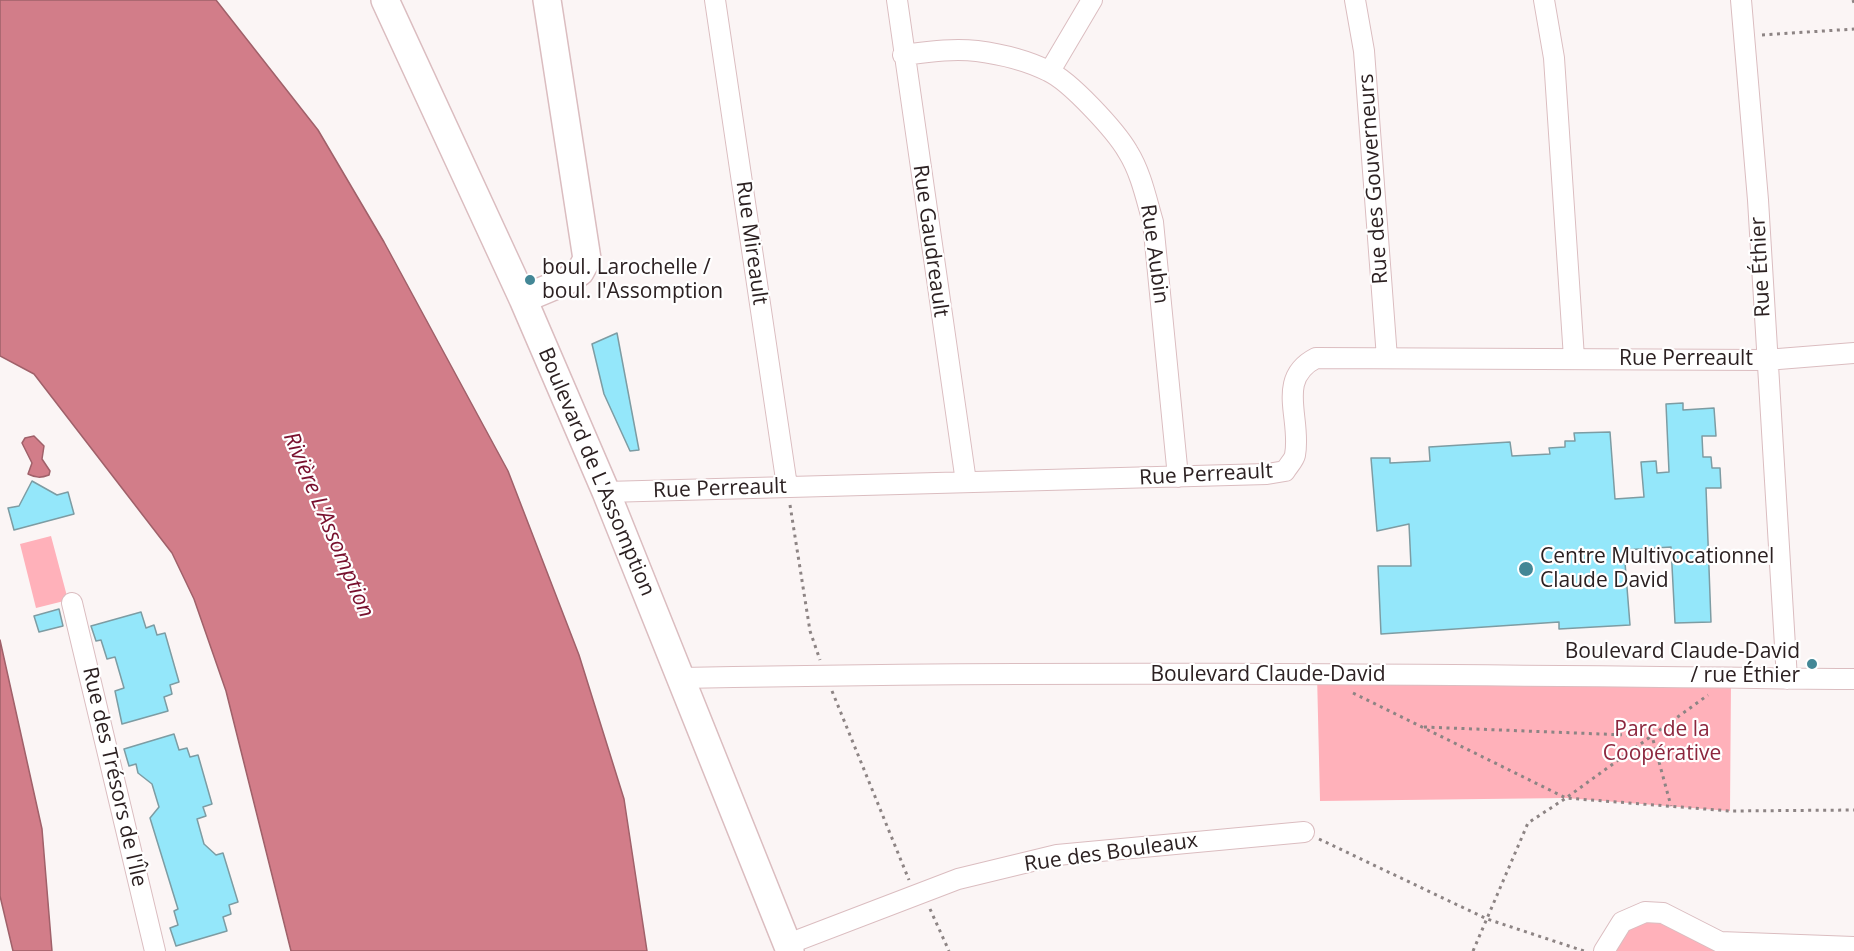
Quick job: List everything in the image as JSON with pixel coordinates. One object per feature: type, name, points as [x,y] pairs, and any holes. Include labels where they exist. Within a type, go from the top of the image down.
[{"type":"street","name":"Boulevard de L'Assomption","points":[[385,0],[522,299],[606,492],[789,947]]},
{"type":"street","points":[[522,299],[566,281],[580,272],[586,258],[547,0]]},
{"type":"street","name":"Rue Mireault","points":[[715,0],[787,486]]},
{"type":"street","name":"Rue Gaudreault","points":[[897,0],[903,55],[966,482]]},
{"type":"street","points":[[1050,71],[1092,0]]},
{"type":"street","name":"Rue des Gouverneurs","points":[[1354,0],[1364,51],[1387,358]]},
{"type":"street","points":[[1544,0],[1554,58],[1574,358]]},
{"type":"street","name":"Rue Éthier","points":[[1742,0],[1787,678]]},
{"type":"street","name":"Rue Aubin","points":[[903,55],[952,50],[977,51],[1015,59],[1050,71],[1107,124],[1128,152],[1143,185],[1154,233],[1178,477]]},
{"type":"street","name":"Rue Perreault","points":[[606,492],[1267,474],[1285,471],[1295,456],[1293,381],[1302,366],[1316,358],[1766,360],[1854,353]]},
{"type":"street","name":"Rue des Trésors de l'Île","points":[[72,603],[155,951]]},
{"type":"street","name":"Boulevard Claude-David","points":[[681,678],[825,675],[1317,674],[1854,679]]},
{"type":"street","name":"Rue des Bouleaux","points":[[789,947],[958,879],[1057,855],[1304,832]]},
{"type":"street","points":[[1604,951],[1622,922],[1645,912],[1663,913],[1720,942],[1854,948]]},
{"type":"path","points":[[1745,37],[1854,29]]},
{"type":"path","points":[[787,486],[810,631],[825,675],[906,877],[922,893],[949,951]]},
{"type":"path","points":[[1473,951],[1528,823],[1731,679]]},
{"type":"path","points":[[1348,690],[1566,798],[1730,811],[1854,810]]},
{"type":"path","points":[[1423,727],[1652,736]]},
{"type":"path","points":[[1652,736],[1671,806]]},
{"type":"path","points":[[1304,832],[1487,919],[1584,951]]},
{"type":"green space","points":[[51,536],[68,600],[36,608],[20,544]]},
{"type":"green space","name":"Parc de la Coopérative","points":[[1317,674],[1731,679],[1730,811],[1566,798],[1320,801]]},
{"type":"green space","points":[[1645,912],[1720,942],[1854,951],[1604,951]]},
{"type":"water","name":"Rivière L'Assomption","points":[[0,0],[216,0],[318,130],[384,242],[508,471],[579,655],[624,799],[647,951],[291,951],[226,691],[194,599],[172,553],[34,374],[0,356]]},
{"type":"water","points":[[34,436],[44,446],[42,459],[50,471],[49,475],[43,477],[28,474],[32,463],[22,443],[25,438]]},
{"type":"water","points":[[0,640],[42,829],[52,951],[13,951],[0,896]]},
{"type":"building","points":[[617,333],[639,450],[630,451],[604,394],[592,344]]},
{"type":"building","points":[[1683,403],[1683,410],[1714,408],[1716,436],[1702,436],[1703,457],[1711,457],[1712,468],[1720,468],[1721,488],[1706,488],[1711,622],[1675,623],[1671,547],[1624,550],[1630,625],[1559,629],[1559,622],[1381,634],[1378,566],[1411,566],[1409,524],[1377,531],[1371,458],[1390,458],[1390,463],[1430,461],[1429,447],[1510,442],[1512,456],[1550,454],[1549,448],[1565,447],[1565,441],[1575,441],[1574,433],[1610,432],[1615,499],[1644,497],[1641,462],[1656,461],[1657,473],[1669,472],[1666,404]]},
{"type":"building","points":[[32,481],[57,495],[68,492],[74,514],[14,530],[8,508],[19,506]]},
{"type":"building","points":[[59,609],[63,626],[39,632],[34,616]]},
{"type":"building","points":[[141,612],[146,628],[154,625],[157,635],[165,633],[179,682],[170,685],[172,694],[164,697],[168,711],[122,724],[115,691],[124,688],[115,657],[107,659],[101,640],[96,641],[91,626]]},
{"type":"building","points":[[174,734],[179,750],[187,748],[190,757],[198,755],[212,804],[203,807],[206,816],[197,819],[204,844],[216,855],[223,853],[238,902],[229,905],[231,914],[223,917],[227,931],[176,946],[170,928],[178,925],[174,911],[178,909],[150,818],[159,807],[152,784],[138,773],[136,764],[129,766],[124,749]]},
{"type":"place","name":"boul. Larochelle / boul. l'Assomption","points":[[530,280]]},
{"type":"place","name":"Centre Multivocationnel Claude David","points":[[1526,569]]},
{"type":"place","name":"Boulevard Claude-David / rue Éthier","points":[[1812,664]]}]
